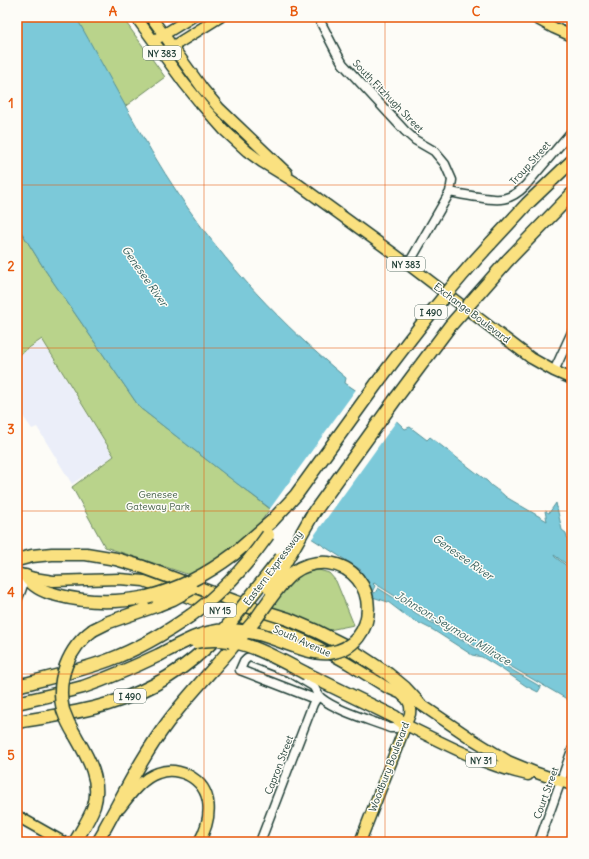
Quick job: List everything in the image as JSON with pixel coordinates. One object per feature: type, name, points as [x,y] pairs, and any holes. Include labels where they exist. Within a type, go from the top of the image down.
[{"type":"highway","name":"I 490","points":[[17,686],[78,670],[121,655],[162,635],[205,605],[222,590],[257,550],[422,323],[461,276],[527,204],[572,161]]},
{"type":"highway","name":"I 490","points":[[315,510],[422,363],[460,315],[508,260],[569,198]]},
{"type":"highway","points":[[75,842],[88,819],[95,802],[96,784],[88,758],[68,723],[63,710],[61,696],[62,678],[68,660],[83,639],[93,630],[109,622],[158,606],[188,591],[210,575],[267,526],[296,495]]},
{"type":"highway","points":[[234,645],[280,572],[315,510]]},
{"type":"highway","name":"Eastern Expressway","points":[[17,722],[91,708],[121,700],[163,680],[182,668],[206,648],[225,629],[267,576],[315,510]]},
{"type":"highway","points":[[17,560],[46,554],[78,554],[110,557],[139,565],[250,607],[288,619],[316,631],[344,645],[385,672],[400,684],[418,702]]},
{"type":"highway","points":[[21,575],[39,589],[52,594],[74,599],[107,602],[133,600],[167,592],[190,582],[207,573],[234,554]]},
{"type":"highway","points":[[105,828],[148,752],[168,721],[243,635],[247,630],[256,619],[285,580],[294,572],[302,568],[315,563],[324,563],[342,567],[349,571],[356,577],[365,591],[368,610],[366,622],[353,642],[336,652],[314,652],[253,632],[248,631],[243,631],[224,630],[211,631],[202,634],[160,655]]},
{"type":"highway","points":[[17,703],[69,691],[90,684],[118,674],[182,646],[196,642],[226,640],[257,649],[395,717],[406,725]]},
{"type":"main road","name":"Exchange Boulevard","points":[[136,17],[189,90],[206,111],[238,144],[262,162],[298,184],[532,358],[554,371],[572,379]]},
{"type":"main road","name":"Exchange Boulevard","points":[[151,17],[203,89],[219,108],[298,184]]},
{"type":"main road","points":[[153,41],[192,17]]},
{"type":"main road","points":[[162,53],[220,17]]},
{"type":"main road","points":[[534,17],[572,36]]},
{"type":"main road","name":"South Avenue","points":[[21,575],[43,580],[58,581],[119,579],[144,582],[156,585],[278,630],[306,641],[334,655],[386,687],[418,702],[501,757],[561,782]]},
{"type":"main road","name":"Woodbury Boulevard","points":[[360,842],[410,714],[408,700],[401,694]]},
{"type":"main road","name":"South Avenue","points":[[406,725],[500,768],[572,785]]},
{"type":"main road","points":[[97,842],[105,828],[142,782],[150,776],[158,773],[172,771],[185,774],[195,780],[201,785],[207,796],[209,809],[208,817],[199,842]]},
{"type":"main road","points":[[17,816],[63,842]]},
{"type":"street","name":"South Fitzhugh Street","points":[[318,17],[343,64],[405,131],[415,140],[434,151],[445,164],[452,180],[450,192]]},
{"type":"street","name":"Troup Street","points":[[450,192],[495,200],[511,197],[525,186],[572,131]]},
{"type":"street","points":[[408,265],[450,192]]},
{"type":"street","points":[[554,371],[572,332]]},
{"type":"street","points":[[17,598],[22,588],[21,575]]},
{"type":"street","points":[[317,697],[315,689],[312,686],[295,675],[254,658],[247,658],[241,666],[240,670],[317,697],[341,709],[390,728],[406,725]]},
{"type":"street","name":"Capron Street","points":[[260,842],[317,697]]},
{"type":"street","name":"Court Street","points":[[539,842],[572,750]]},
{"type":"shaded area","points":[[42,341],[113,456],[72,484],[37,427],[32,429],[22,415],[17,418],[17,356]]},
{"type":"green space","points":[[71,17],[122,17],[165,77],[123,108]]},
{"type":"green space","name":"Genesee Gateway Park","points":[[17,225],[45,270],[140,408],[270,509],[256,528],[211,564],[193,576],[105,547],[72,487],[114,456],[42,339],[17,356]]},
{"type":"green space","points":[[319,570],[329,573],[336,581],[354,625],[329,630],[270,608],[289,581],[303,573]]},
{"type":"water","points":[[17,17],[76,17],[152,152],[179,195],[197,220],[235,269],[299,337],[346,378],[345,383],[385,410],[405,429],[410,427],[427,440],[430,437],[506,497],[547,521],[545,511],[549,513],[556,503],[562,530],[566,533],[569,545],[572,548],[572,568],[554,555],[572,570],[572,702],[427,618],[429,614],[413,604],[411,606],[374,583],[373,584],[375,586],[372,592],[375,593],[378,588],[422,617],[541,687],[538,692],[526,686],[482,657],[472,655],[433,630],[409,618],[388,602],[360,593],[356,589],[364,575],[361,573],[361,570],[300,531],[140,408],[45,270],[17,225]]},
{"type":"pier","points":[[357,388],[398,419],[311,540],[269,510]]},
{"type":"water label","name":"Genesee River","points":[[145,276]]},
{"type":"water label","name":"Genesee River","points":[[463,557]]},
{"type":"water label","name":"Johnson-Seymour Millrace","points":[[453,628]]}]
